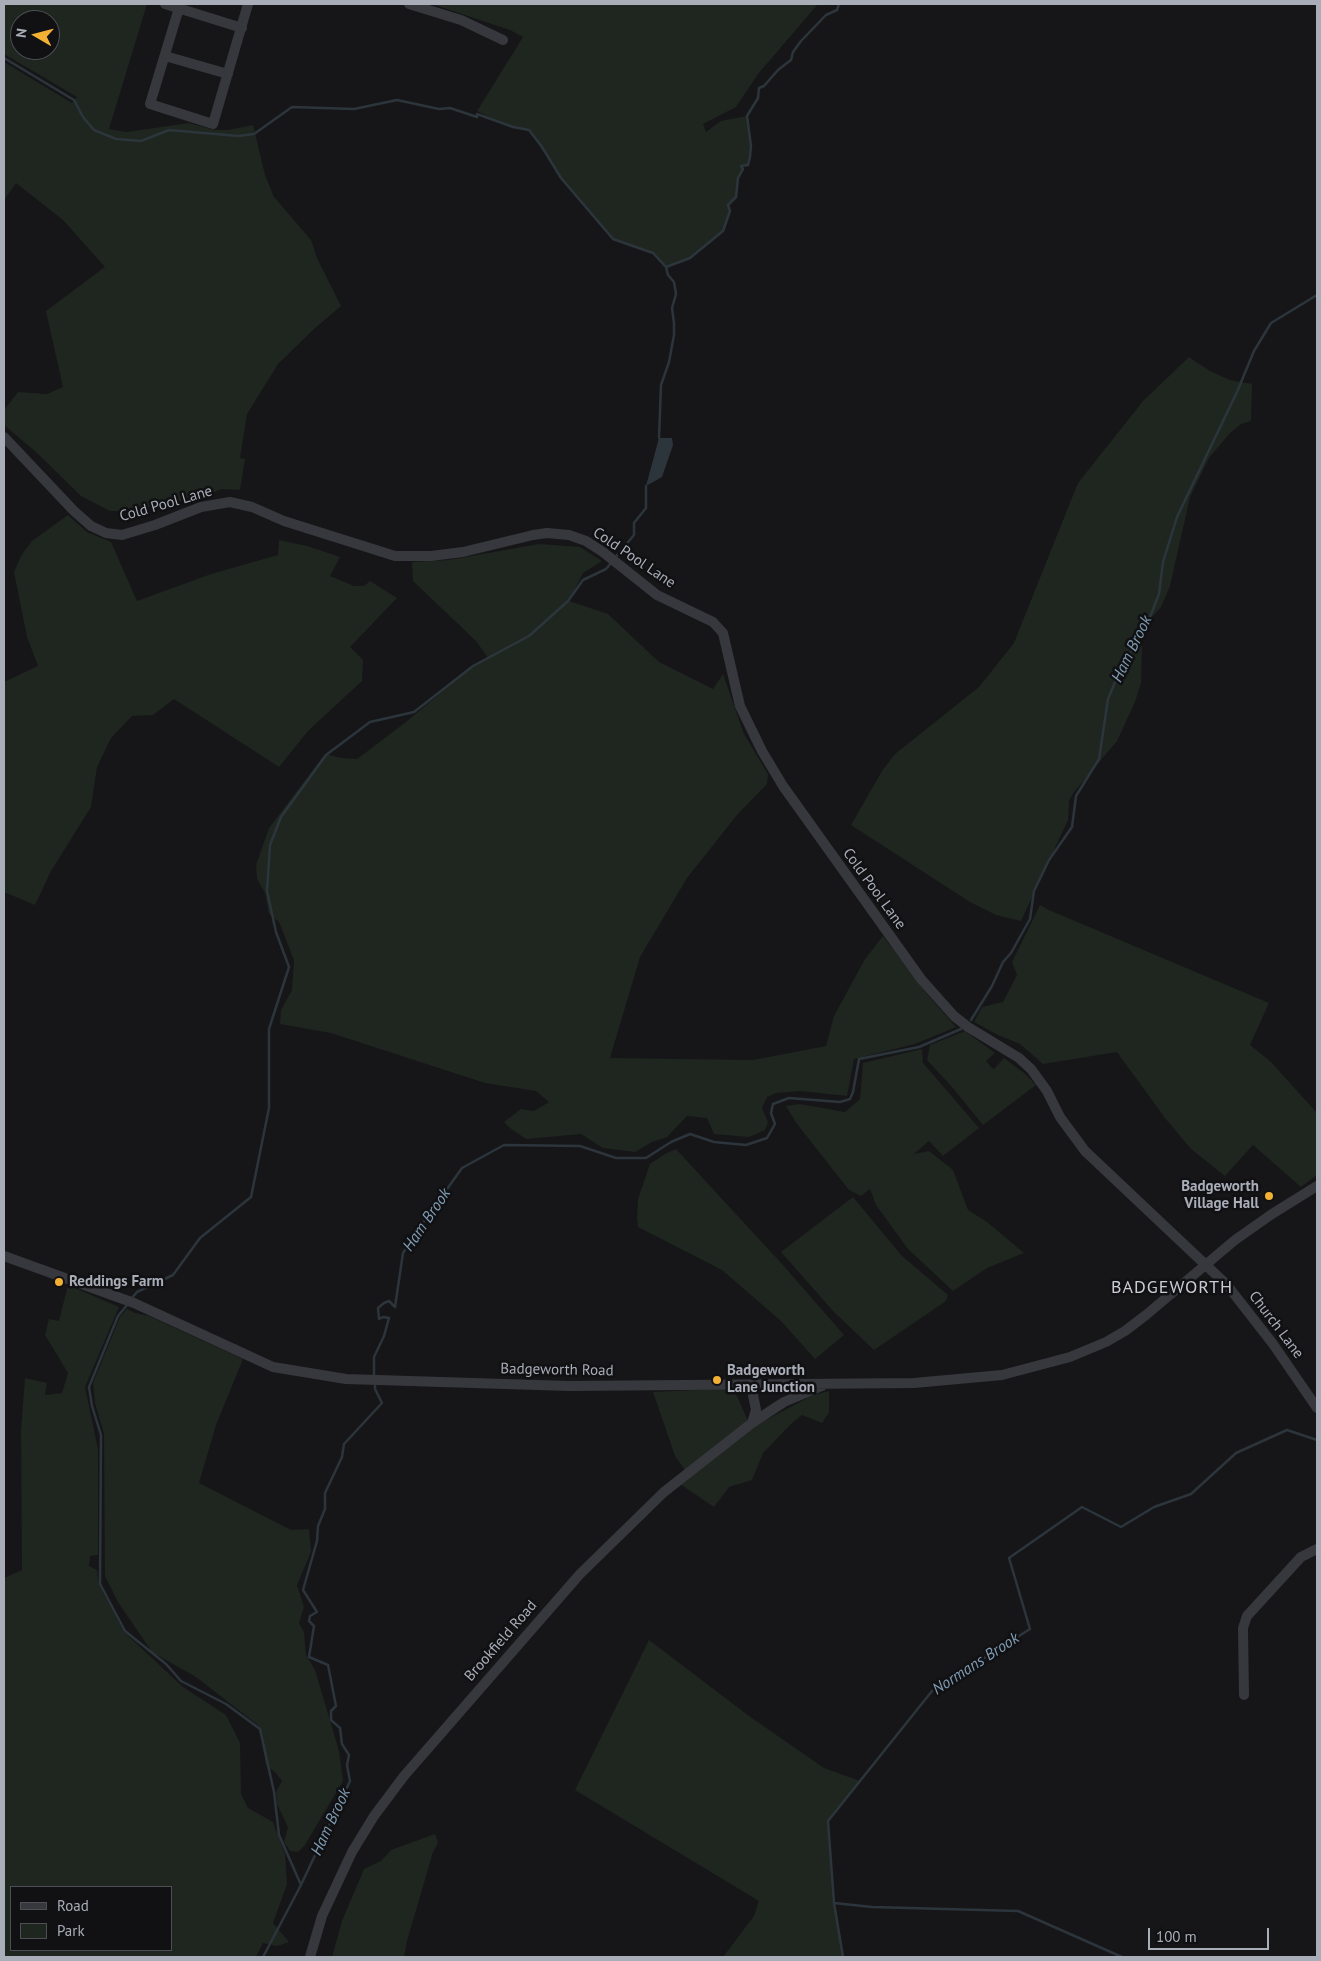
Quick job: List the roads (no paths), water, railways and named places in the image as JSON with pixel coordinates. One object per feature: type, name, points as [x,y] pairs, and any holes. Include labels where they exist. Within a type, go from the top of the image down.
[{"type":"street","points":[[164,4],[242,28]]},
{"type":"street","points":[[179,8],[150,104],[213,124],[248,4]]},
{"type":"street","points":[[409,4],[461,20],[503,40]]},
{"type":"street","points":[[165,56],[228,74]]},
{"type":"street","name":"Cold Pool Lane","points":[[4,437],[74,511],[91,526],[106,533],[122,535],[201,508],[230,502],[252,507],[284,520],[395,556],[431,556],[463,552],[533,534],[569,535],[586,541],[602,552],[656,595],[714,622],[723,633],[740,706],[775,772],[850,881],[921,979],[954,1016],[968,1027],[1019,1058],[1032,1070],[1047,1091],[1069,1131],[1085,1151],[1206,1265]]},
{"type":"street","name":"Badgeworth Road","points":[[4,1256],[134,1303],[273,1367],[346,1379],[569,1386],[914,1383],[1002,1375],[1070,1357],[1106,1342],[1125,1331],[1272,1214],[1317,1186]]},
{"type":"street","name":"Church Lane","points":[[1206,1265],[1226,1284],[1272,1344],[1317,1408]]},
{"type":"street","points":[[752,1385],[756,1410],[752,1423]]},
{"type":"street","points":[[780,1385],[787,1388],[787,1396],[784,1402]]},
{"type":"street","name":"Brookfield Road","points":[[310,1957],[322,1916],[352,1852],[374,1816],[404,1776],[586,1567],[664,1492],[752,1423],[784,1402],[825,1385]]},
{"type":"street","points":[[1244,1696],[1243,1628],[1247,1616],[1301,1557],[1317,1549]]},
{"type":"waterway","points":[[666,267],[690,258],[723,231],[730,211],[728,205],[736,197],[738,178],[743,169],[741,166],[748,165],[751,146],[747,116],[758,98],[759,88],[764,86],[778,70],[791,60],[793,52],[801,41],[826,15],[837,10],[839,4]]},
{"type":"waterway","points":[[4,58],[74,100],[83,117],[94,130],[116,139],[141,141],[169,130],[238,136],[254,134],[292,107],[354,109],[397,100],[439,109],[450,108],[477,117],[477,114],[513,127],[529,130],[561,178],[613,239],[653,253],[666,267],[668,275],[674,282],[676,294],[672,308],[674,335],[669,362],[661,385],[659,438]]},
{"type":"waterway","name":"Ham Brook","points":[[971,1020],[992,986],[1003,962],[1011,953],[1030,919],[1034,891],[1049,860],[1072,827],[1076,796],[1099,759],[1108,699],[1118,675],[1148,622],[1159,594],[1163,562],[1177,517],[1237,392],[1254,351],[1271,323],[1317,295]]},
{"type":"waterway","points":[[614,559],[634,535],[634,523],[646,508],[646,486]]},
{"type":"waterway","points":[[131,1299],[137,1292],[173,1275],[200,1238],[251,1197],[269,1108],[269,1029],[289,967],[276,932],[267,891],[270,845],[281,817],[326,755],[370,722],[414,712],[473,666],[529,636],[568,601],[583,580],[606,569],[611,563]]},
{"type":"waterway","name":"Ham Brook","points":[[374,1376],[374,1357],[384,1336],[389,1318],[383,1317],[379,1319],[378,1308],[389,1301],[395,1307],[403,1253],[462,1168],[504,1145],[580,1146],[616,1158],[646,1158],[671,1142],[690,1134],[714,1142],[746,1145],[767,1138],[775,1124],[771,1113],[773,1104],[789,1098],[840,1102],[850,1099],[859,1059],[919,1047],[961,1029]]},
{"type":"waterway","points":[[128,1304],[118,1316],[89,1387],[92,1406],[101,1435],[100,1584],[125,1631],[166,1664],[181,1681],[226,1704],[260,1729],[274,1792],[279,1835],[301,1885]]},
{"type":"waterway","name":"Ham Brook","points":[[263,1957],[301,1885],[350,1781],[347,1765],[349,1755],[342,1744],[340,1728],[331,1720],[331,1711],[336,1706],[328,1665],[309,1657],[314,1626],[309,1621],[310,1616],[317,1612],[303,1590],[317,1541],[318,1526],[325,1509],[325,1493],[342,1457],[344,1444],[382,1403],[375,1389],[375,1381]]},
{"type":"waterway","name":"Normans Brook","points":[[843,1957],[834,1903],[828,1821],[932,1691],[1030,1629],[1009,1558],[1082,1507],[1121,1527],[1154,1507],[1191,1494],[1236,1453],[1287,1430],[1317,1440]]},
{"type":"waterway","points":[[834,1903],[872,1907],[1018,1911],[1122,1957]]},
{"type":"place","name":"Badgeworth Village Hall","points":[[1269,1196]]},
{"type":"place","name":"Reddings Farm","points":[[59,1282]]},
{"type":"place","name":"Badgeworth Lane Junction","points":[[717,1380]]},
{"type":"district","name":"BADGEWORTH","points":[[1172,1288]]}]
